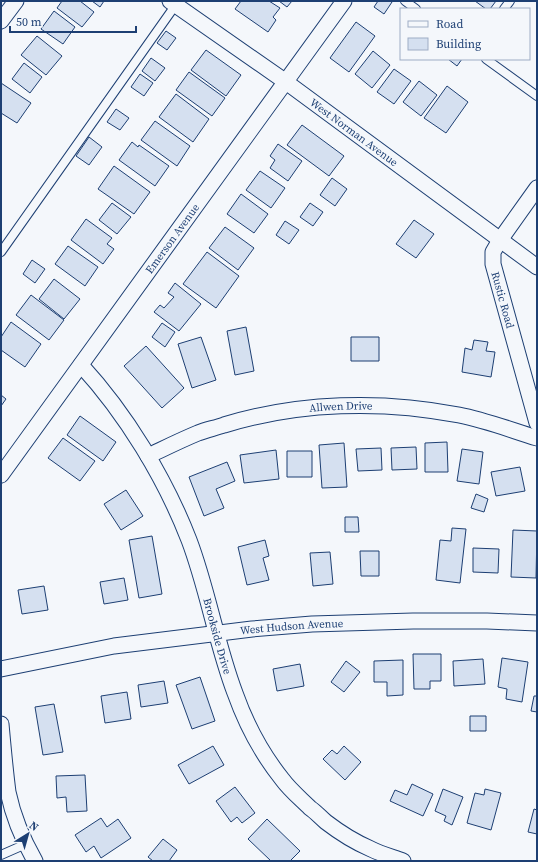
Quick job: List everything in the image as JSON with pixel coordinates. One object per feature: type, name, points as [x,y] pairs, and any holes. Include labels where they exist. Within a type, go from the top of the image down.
[{"type":"street","points":[[1,21],[16,1]]},
{"type":"street","name":"Emerson Avenue","points":[[1,475],[344,1]]},
{"type":"street","name":"West Norman Avenue","points":[[175,2],[537,267]]},
{"type":"street","name":"Rustic Road","points":[[537,188],[493,252],[493,264],[537,422]]},
{"type":"street","name":"Brookside Drive","points":[[80,366],[95,381],[148,456],[167,492],[188,539],[198,567],[216,633],[235,693],[257,742],[269,762],[298,796],[326,822],[356,842],[403,861]]},
{"type":"street","name":"Allwen Drive","points":[[148,456],[198,433],[238,421],[278,412],[320,407],[370,405],[408,408],[459,415],[481,420],[537,438]]},
{"type":"street","name":"West Hudson Avenue","points":[[1,669],[114,646],[252,629],[312,624],[405,621],[487,621],[537,623]]},
{"type":"street","points":[[1,724],[8,792],[7,807],[35,861]]},
{"type":"lane","points":[[405,1],[415,8]]},
{"type":"lane","points":[[1,252],[175,2]]},
{"type":"lane","points":[[487,60],[537,96]]},
{"type":"lane","points":[[2,857],[26,844]]},
{"type":"building","points":[[62,1],[80,1],[94,12],[82,27],[57,8]]},
{"type":"building","points":[[92,1],[104,1],[100,7]]},
{"type":"building","points":[[241,1],[269,1],[280,8],[273,17],[276,20],[268,32],[235,9]]},
{"type":"building","points":[[279,1],[292,1],[287,7]]},
{"type":"building","points":[[378,1],[392,2],[384,14],[374,7]]},
{"type":"building","points":[[475,1],[496,1],[491,8],[485,8]]},
{"type":"building","points":[[54,11],[75,27],[63,44],[41,29]]},
{"type":"building","points":[[356,22],[375,36],[349,72],[330,58]]},
{"type":"building","points":[[166,31],[176,38],[167,50],[157,43]]},
{"type":"building","points":[[37,36],[62,56],[46,75],[21,55]]},
{"type":"building","points":[[206,50],[241,75],[226,96],[191,70]]},
{"type":"building","points":[[373,51],[390,65],[372,88],[355,74]]},
{"type":"building","points":[[151,58],[165,68],[155,81],[142,71]]},
{"type":"building","points":[[449,60],[461,60],[457,66]]},
{"type":"building","points":[[24,63],[42,77],[30,93],[12,79]]},
{"type":"building","points":[[394,69],[411,81],[394,104],[377,92]]},
{"type":"building","points":[[189,72],[225,98],[212,116],[176,90]]},
{"type":"building","points":[[140,74],[153,83],[144,96],[131,87]]},
{"type":"building","points":[[419,81],[437,95],[421,116],[403,102]]},
{"type":"building","points":[[1,83],[31,103],[17,123],[1,113]]},
{"type":"building","points":[[447,86],[468,102],[446,133],[424,118]]},
{"type":"building","points":[[176,94],[209,119],[193,142],[159,117]]},
{"type":"building","points":[[116,109],[129,118],[120,130],[107,122]]},
{"type":"building","points":[[155,121],[190,146],[177,166],[141,140]]},
{"type":"building","points":[[302,125],[344,156],[329,176],[287,145]]},
{"type":"building","points":[[89,137],[102,147],[89,165],[76,156]]},
{"type":"building","points":[[132,142],[138,147],[139,145],[169,166],[155,186],[119,160]]},
{"type":"building","points":[[278,144],[302,161],[288,181],[270,168],[275,160],[270,156]]},
{"type":"building","points":[[114,166],[150,192],[134,214],[98,189]]},
{"type":"building","points":[[260,171],[285,188],[271,208],[246,190]]},
{"type":"building","points":[[332,178],[347,189],[335,206],[320,195]]},
{"type":"building","points":[[241,194],[268,214],[254,233],[227,214]]},
{"type":"building","points":[[112,203],[131,217],[117,234],[99,220]]},
{"type":"building","points":[[310,203],[323,212],[313,226],[300,217]]},
{"type":"building","points":[[86,219],[112,238],[107,244],[114,249],[103,264],[71,240]]},
{"type":"building","points":[[414,220],[434,234],[416,258],[396,244]]},
{"type":"building","points":[[285,221],[299,230],[289,244],[276,235]]},
{"type":"building","points":[[225,227],[254,248],[238,270],[209,248]]},
{"type":"building","points":[[68,246],[98,267],[85,286],[55,264]]},
{"type":"building","points":[[207,252],[239,276],[216,308],[183,284]]},
{"type":"building","points":[[32,260],[45,269],[35,283],[23,274]]},
{"type":"building","points":[[54,279],[80,299],[64,319],[39,299]]},
{"type":"building","points":[[175,283],[201,304],[179,331],[154,312],[160,305],[164,308],[174,297],[168,293]]},
{"type":"building","points":[[31,295],[64,320],[49,340],[16,315]]},
{"type":"building","points":[[11,322],[41,344],[25,367],[1,350],[1,337]]},
{"type":"building","points":[[162,323],[175,332],[165,347],[152,337]]},
{"type":"building","points":[[246,327],[254,371],[235,375],[227,331]]},
{"type":"building","points":[[201,337],[216,380],[192,388],[178,344]]},
{"type":"building","points":[[351,337],[379,337],[379,361],[351,361]]},
{"type":"building","points":[[474,340],[488,342],[486,351],[495,352],[491,377],[462,372],[465,348],[472,350]]},
{"type":"building","points":[[146,346],[184,388],[162,408],[124,366]]},
{"type":"building","points":[[1,395],[6,399],[1,406]]},
{"type":"building","points":[[80,416],[116,442],[103,461],[67,435]]},
{"type":"building","points":[[63,438],[95,461],[80,481],[48,458]]},
{"type":"building","points":[[447,442],[448,472],[425,472],[425,443]]},
{"type":"building","points":[[344,443],[347,487],[322,488],[319,445]]},
{"type":"building","points":[[416,447],[417,469],[392,470],[391,448]]},
{"type":"building","points":[[381,448],[382,470],[358,471],[356,449]]},
{"type":"building","points":[[462,449],[483,452],[479,484],[457,481]]},
{"type":"building","points":[[276,450],[279,479],[244,483],[240,455]]},
{"type":"building","points":[[287,451],[312,451],[312,477],[287,477]]},
{"type":"building","points":[[227,462],[235,481],[216,489],[224,508],[204,516],[189,477]]},
{"type":"building","points":[[520,467],[525,491],[496,496],[491,472]]},
{"type":"building","points":[[126,490],[143,516],[121,530],[104,504]]},
{"type":"building","points":[[476,494],[488,499],[484,512],[471,508]]},
{"type":"building","points":[[345,517],[358,517],[359,532],[345,532]]},
{"type":"building","points":[[452,528],[466,529],[460,583],[436,580],[440,540],[451,541]]},
{"type":"building","points":[[513,530],[537,531],[536,578],[511,577]]},
{"type":"building","points":[[152,536],[162,594],[139,598],[129,540]]},
{"type":"building","points":[[265,540],[269,556],[263,558],[269,580],[247,585],[238,547]]},
{"type":"building","points":[[473,548],[499,549],[498,573],[473,572]]},
{"type":"building","points":[[360,551],[379,551],[379,576],[361,576]]},
{"type":"building","points":[[330,552],[333,584],[313,586],[310,553]]},
{"type":"building","points":[[124,578],[128,600],[104,604],[100,582]]},
{"type":"building","points":[[44,586],[48,610],[22,614],[18,590]]},
{"type":"building","points":[[413,654],[441,654],[441,681],[430,681],[430,689],[414,689]]},
{"type":"building","points":[[502,658],[528,662],[522,702],[506,699],[507,689],[498,687]]},
{"type":"building","points":[[483,659],[485,684],[454,686],[453,661]]},
{"type":"building","points":[[403,660],[403,695],[387,696],[387,682],[374,682],[374,661]]},
{"type":"building","points":[[346,661],[360,672],[344,692],[331,682]]},
{"type":"building","points":[[300,664],[304,686],[277,691],[273,669]]},
{"type":"building","points":[[200,677],[215,721],[192,729],[176,685]]},
{"type":"building","points":[[164,681],[168,703],[141,707],[138,685]]},
{"type":"building","points":[[127,692],[131,719],[105,723],[101,696]]},
{"type":"building","points":[[534,696],[537,696],[537,712],[531,711]]},
{"type":"building","points":[[54,704],[63,752],[43,755],[35,707]]},
{"type":"building","points":[[470,716],[486,716],[486,731],[470,731]]},
{"type":"building","points":[[213,746],[224,765],[189,784],[178,765]]},
{"type":"building","points":[[344,746],[361,762],[345,780],[323,759],[332,750],[337,754]]},
{"type":"building","points":[[85,775],[87,811],[67,812],[66,797],[57,798],[56,776]]},
{"type":"building","points":[[412,784],[433,794],[423,816],[390,801],[395,790],[407,795]]},
{"type":"building","points":[[235,787],[255,813],[242,823],[237,817],[231,822],[216,801]]},
{"type":"building","points":[[443,789],[463,797],[452,825],[444,821],[446,816],[435,811]]},
{"type":"building","points":[[485,789],[501,793],[491,830],[467,823],[475,793],[484,795]]},
{"type":"building","points":[[534,809],[537,810],[537,834],[528,832]]},
{"type":"building","points":[[101,818],[107,827],[118,819],[131,838],[101,858],[94,846],[86,852],[75,835]]},
{"type":"building","points":[[267,819],[300,851],[290,861],[271,861],[248,839]]},
{"type":"building","points":[[163,839],[177,850],[169,861],[153,861],[148,857]]}]
